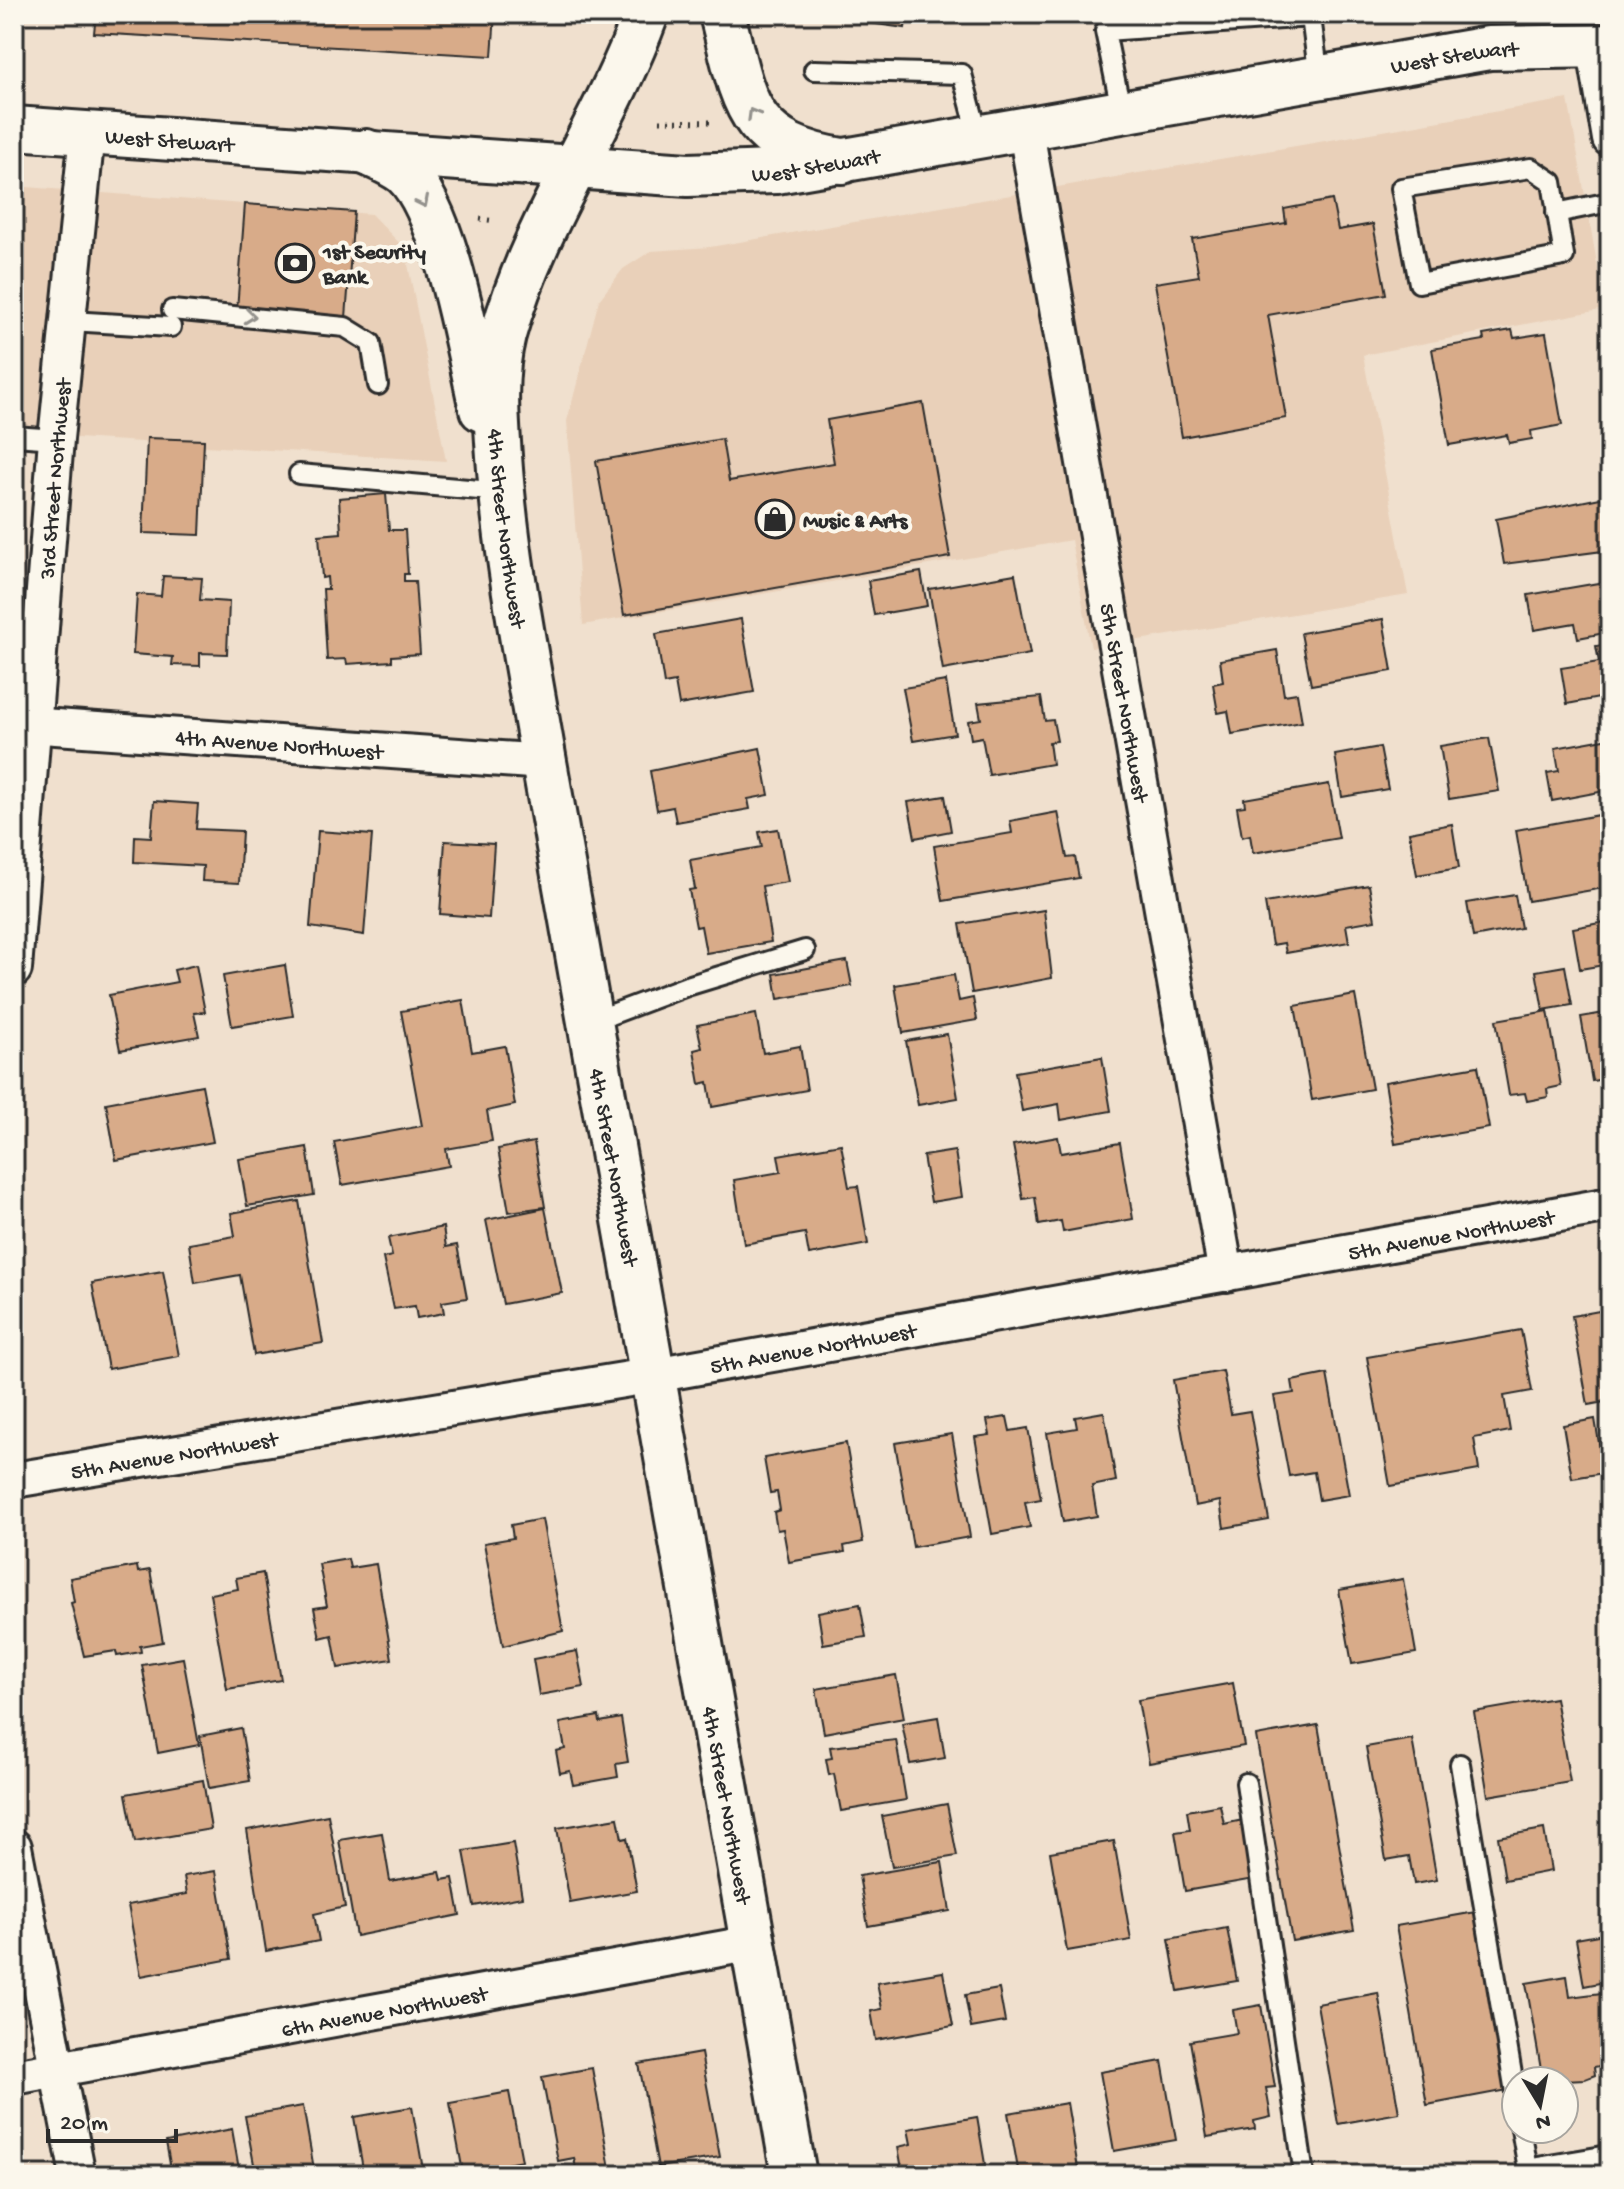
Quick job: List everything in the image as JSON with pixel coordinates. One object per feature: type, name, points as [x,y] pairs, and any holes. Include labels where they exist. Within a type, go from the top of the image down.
[{"type":"main road","points":[[577,167],[611,100],[646,14]]},
{"type":"main road","points":[[722,14],[745,98],[758,124],[779,142],[801,153],[842,161]]},
{"type":"main road","points":[[366,152],[405,174],[422,198],[436,230],[460,313],[502,492]]},
{"type":"main road","name":"4th Street Northwest","points":[[577,167],[529,263],[502,338],[496,410],[502,492],[544,762],[794,2175]]},
{"type":"street","name":"West Stewart","points":[[14,128],[725,175],[776,172],[1026,131],[1489,48],[1602,45]]},
{"type":"street","points":[[1602,45],[1610,139]]},
{"type":"street","name":"5th Street Northwest","points":[[1026,131],[1226,1274]]},
{"type":"street","name":"3rd Street Northwest","points":[[14,969],[25,725],[70,321],[87,133]]},
{"type":"street","name":"4th Avenue Northwest","points":[[25,725],[544,762]]},
{"type":"street","name":"5th Avenue Northwest","points":[[14,1480],[654,1375],[1610,1205]]},
{"type":"street","points":[[14,1847],[78,2175]]},
{"type":"street","name":"6th Avenue Northwest","points":[[14,2077],[753,1943]]},
{"type":"street","points":[[1539,2175],[1610,2163]]},
{"type":"lane","points":[[1122,114],[1105,31],[1311,17],[1319,78]]},
{"type":"lane","points":[[814,70],[962,74],[979,138]]},
{"type":"lane","points":[[1531,168],[1552,182],[1556,213],[1564,256],[1419,283],[1401,188],[1531,168]]},
{"type":"lane","points":[[1556,213],[1610,202]]},
{"type":"lane","points":[[70,321],[172,319],[345,327],[371,343],[378,385]]},
{"type":"lane","points":[[14,436],[56,439]]},
{"type":"lane","points":[[299,474],[502,492]]},
{"type":"lane","points":[[591,1022],[687,986],[805,950]]},
{"type":"lane","points":[[1460,1764],[1510,2065]]},
{"type":"lane","points":[[1246,1783],[1304,2175]]},
{"type":"lane","points":[[1524,2145],[1529,2175]]},
{"type":"path","points":[[660,121],[711,122]]},
{"type":"shaded area","points":[[1536,14],[1610,14],[1610,46],[1594,44]]},
{"type":"shaded area","points":[[1568,99],[1605,309],[1363,355],[1408,595],[1091,648],[1071,540],[583,625],[567,421],[599,300],[623,269],[651,251],[710,247]]},
{"type":"shaded area","points":[[14,186],[371,214],[405,249],[446,461],[14,434]]},
{"type":"building","points":[[96,14],[495,14],[492,56],[94,33]]},
{"type":"building","points":[[806,14],[907,14],[905,28]]},
{"type":"building","points":[[952,14],[1006,14],[1005,20]]},
{"type":"building","points":[[1332,200],[1338,230],[1373,224],[1386,294],[1268,315],[1286,418],[1182,437],[1155,283],[1199,276],[1192,239],[1286,223],[1284,209]]},
{"type":"building","name":"1st Security Bank","points":[[245,204],[354,212],[345,331],[236,323]]},
{"type":"building","points":[[1512,330],[1514,338],[1546,333],[1562,425],[1531,431],[1532,439],[1509,443],[1507,435],[1449,445],[1432,349],[1484,340],[1483,335]]},
{"type":"building","name":"Music & Arts","points":[[923,403],[950,557],[624,615],[596,461],[722,439],[729,481],[834,463],[827,420]]},
{"type":"building","points":[[147,438],[204,440],[200,535],[143,533]]},
{"type":"building","points":[[386,494],[389,530],[405,530],[408,574],[404,574],[404,581],[415,581],[420,654],[392,656],[392,661],[347,664],[346,659],[327,660],[323,589],[328,589],[327,577],[322,578],[319,535],[341,533],[339,498]]},
{"type":"building","points":[[1610,496],[1610,550],[1504,564],[1496,519]]},
{"type":"building","points":[[921,572],[927,606],[874,615],[868,581]]},
{"type":"building","points":[[1015,574],[1030,654],[943,670],[929,589]]},
{"type":"building","points":[[163,576],[202,578],[200,600],[229,602],[227,654],[200,653],[200,666],[172,665],[173,657],[133,654],[137,594],[161,596]]},
{"type":"building","points":[[1610,581],[1610,632],[1578,638],[1575,623],[1534,630],[1528,595]]},
{"type":"building","points":[[741,619],[754,692],[679,705],[675,682],[664,684],[656,634]]},
{"type":"building","points":[[1383,619],[1392,671],[1311,685],[1301,633]]},
{"type":"building","points":[[1610,644],[1610,696],[1567,704],[1561,668],[1599,662],[1596,646]]},
{"type":"building","points":[[1277,650],[1284,695],[1297,693],[1302,722],[1232,734],[1228,711],[1218,713],[1213,684],[1223,682],[1220,660]]},
{"type":"building","points":[[946,681],[955,734],[913,741],[903,688]]},
{"type":"building","points":[[1041,697],[1045,721],[1053,720],[1057,741],[1049,742],[1052,764],[989,775],[982,737],[971,739],[968,721],[981,719],[978,703]]},
{"type":"building","points":[[1489,738],[1499,791],[1449,799],[1440,746]]},
{"type":"building","points":[[1610,738],[1610,790],[1552,801],[1547,773],[1559,771],[1555,748]]},
{"type":"building","points":[[1380,747],[1388,789],[1342,797],[1335,755]]},
{"type":"building","points":[[760,748],[769,795],[748,799],[750,809],[676,822],[673,807],[657,810],[650,771]]},
{"type":"building","points":[[1329,784],[1339,838],[1253,853],[1250,835],[1242,837],[1237,807],[1245,806],[1244,799]]},
{"type":"building","points":[[945,796],[951,831],[915,838],[908,802]]},
{"type":"building","points":[[154,801],[198,804],[196,829],[242,831],[239,883],[202,881],[203,866],[134,862],[135,836],[151,837]]},
{"type":"building","points":[[1058,812],[1067,858],[1075,857],[1079,878],[943,901],[934,846],[1012,833],[1010,821]]},
{"type":"building","points":[[1610,813],[1610,887],[1528,901],[1516,830]]},
{"type":"building","points":[[1452,824],[1459,868],[1417,875],[1409,832]]},
{"type":"building","points":[[778,829],[788,882],[762,886],[771,942],[706,953],[701,926],[696,927],[689,890],[695,889],[690,860],[762,847],[759,832]]},
{"type":"building","points":[[318,831],[372,835],[364,935],[310,927]]},
{"type":"building","points":[[445,841],[494,844],[489,918],[440,914]]},
{"type":"building","points":[[1369,885],[1375,920],[1346,925],[1349,942],[1286,953],[1284,943],[1272,945],[1265,903]]},
{"type":"building","points":[[1515,895],[1521,928],[1473,937],[1467,903]]},
{"type":"building","points":[[1044,910],[1052,978],[972,993],[960,924]]},
{"type":"building","points":[[1610,921],[1610,964],[1580,969],[1573,928]]},
{"type":"building","points":[[847,961],[852,986],[778,999],[774,974]]},
{"type":"building","points":[[196,965],[205,1012],[194,1013],[199,1036],[120,1050],[109,995],[177,982],[174,970]]},
{"type":"building","points":[[285,965],[293,1016],[232,1026],[223,976]]},
{"type":"building","points":[[1565,966],[1572,1005],[1543,1010],[1536,971]]},
{"type":"building","points":[[954,975],[959,1001],[973,998],[977,1020],[903,1033],[895,985]]},
{"type":"building","points":[[1355,995],[1372,1089],[1312,1100],[1295,1006]]},
{"type":"building","points":[[463,1000],[472,1052],[505,1046],[515,1105],[487,1111],[492,1141],[446,1149],[449,1166],[342,1185],[334,1142],[422,1126],[401,1011]]},
{"type":"building","points":[[1548,1011],[1561,1086],[1547,1089],[1548,1097],[1527,1101],[1525,1093],[1509,1095],[1496,1020]]},
{"type":"building","points":[[1610,1012],[1610,1078],[1592,1081],[1581,1017]]},
{"type":"building","points":[[756,1014],[763,1053],[800,1046],[807,1090],[712,1107],[708,1082],[700,1084],[694,1050],[702,1048],[697,1025]]},
{"type":"building","points":[[947,1034],[958,1098],[918,1105],[906,1041]]},
{"type":"building","points":[[1102,1057],[1111,1111],[1061,1120],[1059,1104],[1022,1111],[1015,1072]]},
{"type":"building","points":[[1478,1066],[1489,1128],[1395,1144],[1385,1082]]},
{"type":"building","points":[[202,1085],[213,1142],[116,1160],[106,1103]]},
{"type":"building","points":[[1058,1137],[1061,1153],[1120,1143],[1133,1219],[1063,1232],[1061,1221],[1039,1225],[1035,1197],[1023,1199],[1013,1145]]},
{"type":"building","points":[[534,1142],[545,1207],[509,1212],[498,1149]]},
{"type":"building","points":[[841,1144],[849,1187],[858,1186],[868,1244],[809,1255],[805,1233],[744,1244],[734,1180],[781,1172],[778,1155]]},
{"type":"building","points":[[307,1147],[314,1195],[247,1206],[239,1159]]},
{"type":"building","points":[[955,1151],[962,1197],[931,1202],[923,1156]]},
{"type":"building","points":[[299,1201],[323,1343],[254,1355],[240,1275],[195,1283],[189,1244],[235,1236],[231,1213]]},
{"type":"building","points":[[545,1208],[562,1293],[503,1304],[486,1220]]},
{"type":"building","points":[[443,1227],[446,1247],[457,1245],[467,1298],[442,1302],[444,1313],[417,1318],[415,1306],[394,1309],[383,1258],[392,1256],[388,1238]]},
{"type":"building","points":[[163,1271],[179,1356],[108,1369],[92,1283]]},
{"type":"building","points":[[1610,1309],[1610,1401],[1588,1405],[1572,1316]]},
{"type":"building","points":[[1521,1330],[1532,1391],[1504,1396],[1510,1431],[1474,1438],[1479,1470],[1390,1486],[1367,1357]]},
{"type":"building","points":[[1223,1371],[1231,1414],[1250,1411],[1269,1520],[1224,1528],[1220,1501],[1195,1506],[1173,1380]]},
{"type":"building","points":[[1327,1374],[1349,1495],[1319,1500],[1314,1472],[1289,1476],[1274,1396],[1294,1393],[1292,1381]]},
{"type":"building","points":[[1104,1412],[1116,1481],[1092,1486],[1097,1516],[1063,1522],[1047,1433],[1077,1428],[1075,1417]]},
{"type":"building","points":[[1007,1417],[1010,1431],[1028,1428],[1041,1499],[1025,1502],[1030,1527],[992,1534],[975,1437],[990,1435],[987,1420]]},
{"type":"building","points":[[1595,1419],[1604,1473],[1572,1478],[1563,1425]]},
{"type":"building","points":[[952,1434],[970,1537],[913,1547],[895,1443]]},
{"type":"building","points":[[846,1443],[863,1542],[844,1546],[845,1552],[789,1562],[783,1529],[777,1530],[774,1512],[780,1510],[777,1492],[770,1493],[764,1458]]},
{"type":"building","points":[[542,1519],[563,1631],[503,1646],[484,1543],[513,1538],[511,1525]]},
{"type":"building","points":[[348,1559],[350,1568],[376,1564],[392,1659],[338,1668],[332,1635],[320,1638],[314,1608],[327,1606],[319,1564]]},
{"type":"building","points":[[137,1566],[138,1572],[150,1570],[163,1642],[140,1646],[141,1652],[117,1656],[116,1651],[84,1656],[71,1603],[74,1602],[70,1578]]},
{"type":"building","points":[[263,1573],[281,1680],[227,1689],[210,1594],[238,1589],[236,1578]]},
{"type":"building","points":[[1403,1579],[1416,1653],[1352,1664],[1339,1590]]},
{"type":"building","points":[[860,1604],[866,1637],[823,1644],[818,1612]]},
{"type":"building","points":[[577,1651],[584,1687],[539,1695],[533,1659]]},
{"type":"building","points":[[183,1658],[199,1745],[158,1753],[142,1665]]},
{"type":"building","points":[[896,1675],[904,1718],[824,1733],[816,1689]]},
{"type":"building","points":[[1233,1683],[1244,1746],[1149,1763],[1138,1700]]},
{"type":"building","points":[[1555,1698],[1570,1782],[1488,1796],[1474,1712]]},
{"type":"building","points":[[599,1716],[600,1722],[621,1718],[628,1762],[616,1764],[618,1777],[573,1785],[570,1771],[560,1773],[556,1751],[565,1749],[560,1723]]},
{"type":"building","points":[[938,1717],[945,1758],[910,1764],[902,1723]]},
{"type":"building","points":[[1318,1725],[1354,1930],[1292,1941],[1256,1736]]},
{"type":"building","points":[[241,1728],[250,1781],[209,1788],[200,1736]]},
{"type":"building","points":[[1412,1739],[1437,1880],[1414,1884],[1409,1856],[1386,1860],[1366,1747]]},
{"type":"building","points":[[896,1740],[906,1800],[841,1811],[834,1774],[829,1775],[826,1759],[832,1758],[830,1747]]},
{"type":"building","points":[[203,1780],[211,1829],[135,1842],[126,1794]]},
{"type":"building","points":[[947,1804],[957,1856],[892,1867],[882,1816]]},
{"type":"building","points":[[1220,1805],[1224,1824],[1243,1820],[1254,1879],[1185,1891],[1175,1832],[1190,1830],[1187,1811]]},
{"type":"building","points":[[328,1815],[345,1907],[314,1914],[319,1941],[266,1951],[247,1830]]},
{"type":"building","points":[[618,1818],[622,1839],[627,1838],[637,1891],[570,1903],[557,1828]]},
{"type":"building","points":[[1544,1829],[1551,1871],[1505,1880],[1498,1837]]},
{"type":"building","points":[[382,1833],[390,1881],[440,1872],[442,1880],[453,1878],[460,1915],[356,1936],[339,1840]]},
{"type":"building","points":[[1114,1841],[1131,1940],[1067,1951],[1050,1852]]},
{"type":"building","points":[[513,1843],[522,1897],[474,1906],[464,1851]]},
{"type":"building","points":[[942,1862],[950,1911],[868,1926],[859,1876]]},
{"type":"building","points":[[216,1871],[231,1959],[141,1976],[128,1905],[187,1894],[184,1876]]},
{"type":"building","points":[[1476,1912],[1503,2065],[1500,2065],[1500,2091],[1427,2105],[1396,1926]]},
{"type":"building","points":[[1227,1928],[1237,1981],[1178,1991],[1169,1939]]},
{"type":"building","points":[[1609,1933],[1610,1981],[1584,1986],[1576,1939]]},
{"type":"building","points":[[943,1972],[953,2026],[876,2040],[871,2011],[882,2009],[877,1983]]},
{"type":"building","points":[[1567,1976],[1570,1997],[1610,1992],[1610,2030],[1604,2032],[1610,2064],[1594,2067],[1595,2075],[1580,2079],[1580,2065],[1540,2065],[1526,1983]]},
{"type":"building","points":[[999,1989],[1005,2022],[971,2028],[965,1995]]},
{"type":"building","points":[[1378,1993],[1399,2113],[1338,2124],[1317,2004]]},
{"type":"building","points":[[1261,2005],[1275,2087],[1266,2088],[1271,2117],[1254,2121],[1255,2129],[1207,2137],[1190,2041],[1237,2033],[1233,2010]]},
{"type":"building","points":[[701,2053],[720,2157],[658,2167],[639,2064]]},
{"type":"building","points":[[1162,2061],[1176,2140],[1114,2151],[1100,2072]]},
{"type":"building","points":[[592,2068],[611,2174],[577,2175],[574,2158],[558,2161],[542,2077]]},
{"type":"building","points":[[509,2092],[522,2161],[463,2172],[450,2103]]},
{"type":"building","points":[[1067,2103],[1079,2174],[1054,2175],[1053,2171],[1019,2175],[1008,2113]]},
{"type":"building","points":[[303,2106],[315,2175],[256,2175],[245,2116]]},
{"type":"building","points":[[412,2107],[424,2175],[364,2175],[354,2117]]},
{"type":"building","points":[[977,2117],[985,2164],[921,2175],[916,2175],[915,2167],[902,2169],[898,2147],[911,2144],[908,2129]]},
{"type":"building","points":[[232,2129],[240,2175],[172,2175],[166,2142]]},
{"type":"place","name":"1st Security Bank","points":[[295,263]]},
{"type":"place","name":"Music & Arts","points":[[775,519]]}]
